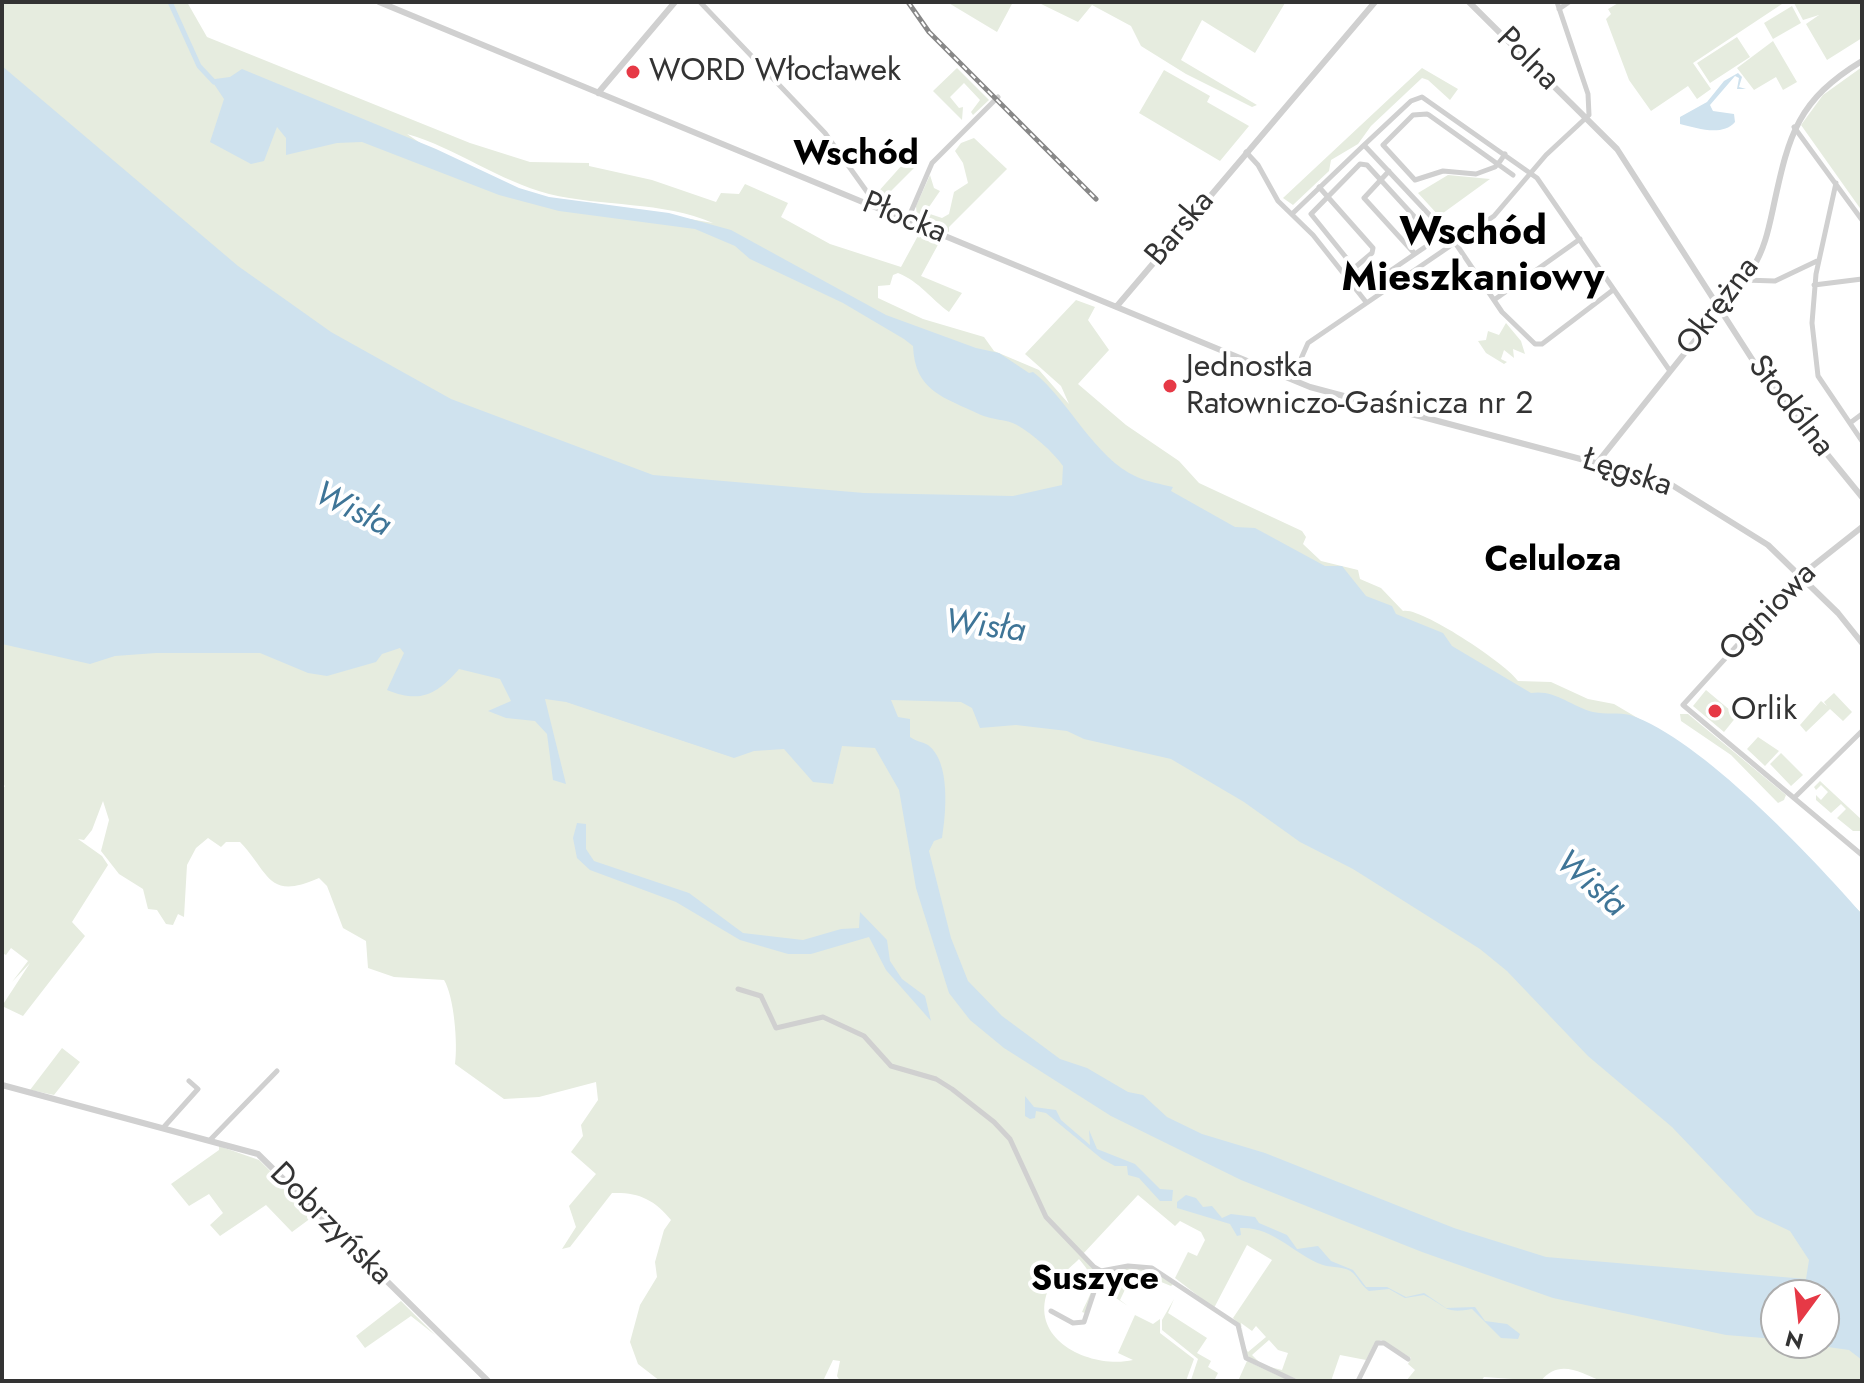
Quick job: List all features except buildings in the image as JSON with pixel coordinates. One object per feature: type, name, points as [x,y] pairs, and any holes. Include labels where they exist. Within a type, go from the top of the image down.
[{"type":"street","name":"Płocka","points":[[379,2],[1292,379],[1341,396]]},
{"type":"street","points":[[598,93],[675,2]]},
{"type":"street","points":[[700,2],[829,138],[870,196],[870,206]]},
{"type":"street","name":"Barska","points":[[1117,306],[1375,2]]},
{"type":"street","name":"Polna","points":[[1469,2],[1586,118]]},
{"type":"street","points":[[1292,379],[1308,343],[1502,209],[1531,173],[1586,118],[1591,109],[1588,94],[1558,5],[1569,2]]},
{"type":"street","name":"Okrężna","points":[[1597,463],[1744,280],[1767,236],[1794,127],[1821,90],[1862,61]]},
{"type":"street","points":[[907,221],[932,163],[998,97]]},
{"type":"street","points":[[1292,214],[1413,99],[1424,98],[1531,173],[1670,371]]},
{"type":"street","points":[[1412,179],[1383,147],[1413,115],[1427,114],[1513,175]]},
{"type":"street","name":"Stodólna","points":[[1586,118],[1621,155],[1783,403],[1862,497]]},
{"type":"street","points":[[1385,125],[1393,133]]},
{"type":"street","points":[[1794,127],[1862,220]]},
{"type":"street","points":[[1364,145],[1456,243],[1509,319],[1540,345],[1613,290]]},
{"type":"street","points":[[1246,152],[1258,165],[1278,201],[1346,275],[1366,302]]},
{"type":"street","points":[[1404,188],[1412,179],[1446,170],[1478,174],[1498,164],[1505,154]]},
{"type":"street","points":[[1362,163],[1432,235],[1431,243],[1371,284],[1366,282],[1311,216],[1312,208],[1327,195],[1362,163]]},
{"type":"street","points":[[1389,171],[1365,194],[1365,199],[1423,264]]},
{"type":"street","points":[[1836,183],[1818,261],[1811,318],[1818,376],[1862,441]]},
{"type":"street","points":[[1319,187],[1373,248],[1372,253],[1346,275]]},
{"type":"street","points":[[1494,300],[1580,239]]},
{"type":"street","points":[[1744,280],[1775,281],[1818,261]]},
{"type":"street","points":[[1814,285],[1862,279]]},
{"type":"street","name":"Łęgska","points":[[1341,396],[1671,484],[1763,541],[1862,643]]},
{"type":"street","points":[[1850,423],[1862,414]]},
{"type":"street","name":"Ogniowa","points":[[1794,798],[1683,705],[1800,576],[1862,527]]},
{"type":"street","points":[[1862,731],[1794,798],[1862,855]]},
{"type":"street","points":[[1856,850],[1862,844]]},
{"type":"street","points":[[738,989],[761,996],[776,1028],[823,1017],[864,1036],[891,1066],[936,1079],[952,1089],[994,1122],[1010,1139],[1046,1217],[1101,1271]]},
{"type":"street","points":[[210,1140],[277,1071]]},
{"type":"street","points":[[163,1128],[198,1089],[189,1081]]},
{"type":"street","name":"Dobrzyńska","points":[[2,1085],[261,1156],[488,1381]]},
{"type":"street","points":[[1101,1271],[1136,1266],[1162,1272],[1200,1302],[1238,1325],[1246,1358],[1295,1381]]},
{"type":"street","points":[[1051,1311],[1073,1323],[1084,1322],[1101,1271]]},
{"type":"street","points":[[1358,1381],[1377,1343],[1384,1343],[1408,1359]]},
{"type":"shaded area","points":[[2,2],[187,2],[207,37],[470,143],[530,162],[589,163],[589,166],[652,180],[716,202],[721,193],[739,194],[745,184],[788,203],[781,217],[830,244],[901,267],[920,232],[940,241],[921,276],[962,293],[949,312],[919,286],[898,273],[893,275],[890,285],[878,286],[878,298],[923,319],[984,337],[994,351],[1039,370],[1069,404],[1061,386],[1025,354],[1076,300],[1095,307],[1088,320],[1109,350],[1078,384],[1126,425],[1179,461],[1199,483],[1302,531],[1306,537],[1303,544],[1321,561],[1358,570],[1360,579],[1381,588],[1403,611],[1427,618],[1463,638],[1518,681],[1551,682],[1588,699],[1614,704],[1680,743],[1745,795],[1862,914],[1862,1381],[1601,1381],[1578,1371],[1563,1369],[1555,1370],[1541,1381],[1484,1377],[1481,1381],[1406,1381],[1415,1370],[1408,1364],[1411,1358],[1381,1340],[1374,1344],[1366,1360],[1340,1355],[1331,1381],[1301,1381],[1266,1366],[1282,1370],[1288,1353],[1278,1350],[1269,1340],[1252,1355],[1260,1363],[1249,1357],[1244,1346],[1248,1352],[1266,1337],[1256,1326],[1252,1331],[1241,1323],[1242,1328],[1233,1318],[1272,1260],[1247,1245],[1214,1308],[1175,1278],[1188,1252],[1197,1256],[1205,1240],[1201,1232],[1180,1221],[1175,1226],[1138,1195],[1082,1255],[1098,1272],[1094,1295],[1085,1313],[1082,1312],[1093,1284],[1090,1273],[1079,1259],[1048,1291],[1044,1313],[1049,1328],[1070,1349],[1102,1361],[1118,1362],[1133,1360],[1118,1353],[1135,1315],[1153,1324],[1160,1319],[1160,1333],[1194,1359],[1186,1381],[840,1381],[837,1376],[840,1361],[833,1360],[823,1381],[660,1381],[638,1364],[630,1342],[640,1305],[657,1277],[655,1262],[664,1230],[671,1220],[645,1198],[612,1193],[570,1247],[562,1249],[576,1227],[569,1206],[596,1174],[571,1152],[583,1136],[581,1125],[598,1100],[596,1082],[539,1097],[504,1099],[455,1064],[454,1020],[444,980],[394,977],[368,968],[366,941],[343,928],[327,886],[319,878],[302,884],[279,885],[264,873],[240,842],[226,842],[221,847],[208,838],[196,848],[187,865],[184,917],[178,914],[173,925],[166,924],[157,910],[148,909],[143,889],[119,874],[101,851],[109,820],[103,801],[92,830],[84,840],[78,839],[102,856],[108,865],[72,922],[85,936],[23,1016],[2,1006],[30,963],[12,982],[28,961],[11,948],[6,955],[2,953],[2,790],[5,786],[2,783]],"holes":[[[407,134],[513,181],[549,194],[674,211],[713,223],[655,213],[627,212],[593,203],[558,201],[521,192],[435,153]]]},
{"type":"shaded area","points":[[947,2],[1013,2],[997,32]]},
{"type":"shaded area","points":[[1037,2],[1285,3],[1255,53],[1202,20],[1181,60],[1257,105],[1252,107],[1186,74],[1141,46],[1131,26],[1092,5],[1078,22]]},
{"type":"shaded area","points":[[1620,2],[1785,2],[1693,63],[1711,89],[1697,99],[1688,86],[1651,111],[1629,80],[1606,19],[1611,14],[1608,9]]},
{"type":"shaded area","points":[[1862,2],[1862,38],[1827,60],[1806,24],[1819,15],[1803,20],[1794,3]]},
{"type":"shaded area","points":[[1792,6],[1801,23],[1773,39],[1764,23]]},
{"type":"shaded area","points":[[1737,37],[1750,57],[1710,83],[1697,63]]},
{"type":"shaded area","points":[[1773,41],[1797,82],[1783,90],[1776,77],[1754,90],[1737,68]]},
{"type":"shaded area","points":[[1862,67],[1862,211],[1801,125],[1823,95]]},
{"type":"shaded area","points":[[957,68],[989,100],[973,115],[971,112],[980,100],[964,83],[950,97],[959,108],[963,107],[962,120],[933,91]]},
{"type":"shaded area","points":[[1422,68],[1458,89],[1450,100],[1422,78],[1371,126],[1358,144],[1331,160],[1329,171],[1293,205],[1283,198]]},
{"type":"shaded area","points":[[1164,70],[1210,96],[1207,102],[1249,126],[1220,161],[1139,113]]},
{"type":"shaded area","points":[[974,138],[1007,169],[949,227],[949,232],[917,217],[916,206],[930,175],[934,188],[940,191],[929,207],[930,214],[942,218],[949,214],[954,192],[968,183],[963,163],[955,151],[961,143]]},
{"type":"shaded area","points":[[912,154],[920,162],[883,199],[877,193]]},
{"type":"shaded area","points":[[1448,175],[1490,179],[1439,216],[1418,193]]},
{"type":"shaded area","points":[[1506,323],[1521,341],[1525,354],[1513,349],[1514,358],[1504,350],[1501,359],[1507,362],[1504,364],[1486,353],[1478,341],[1486,340],[1488,331],[1499,335]]},
{"type":"shaded area","name":"Orlik","points":[[1706,690],[1737,716],[1724,732],[1693,706]]},
{"type":"shaded area","points":[[1834,693],[1852,712],[1843,721],[1830,709],[1806,732],[1800,725],[1821,701],[1827,706],[1824,702]]},
{"type":"shaded area","points":[[1680,714],[1688,714],[1786,795],[1784,800],[1778,803],[1731,755],[1681,721]]},
{"type":"shaded area","points":[[1758,737],[1779,751],[1765,766],[1747,749]]},
{"type":"shaded area","points":[[1781,753],[1803,775],[1791,786],[1770,764]]},
{"type":"shaded area","points":[[1820,781],[1862,820],[1860,831],[1853,831],[1837,818],[1846,809],[1841,804],[1831,813],[1816,800],[1816,795],[1821,800],[1828,792],[1821,785],[1816,790],[1814,787]]},
{"type":"shaded area","points":[[62,1048],[80,1062],[54,1095],[30,1090]]},
{"type":"shaded area","points":[[219,1146],[259,1160],[315,1215],[292,1232],[266,1205],[220,1236],[210,1225],[223,1213],[209,1194],[189,1206],[171,1184],[219,1150]]},
{"type":"shaded area","points":[[1122,1268],[1149,1268],[1174,1283],[1171,1286],[1144,1275],[1132,1275],[1120,1300],[1128,1306],[1099,1287],[1107,1272]]},
{"type":"shaded area","points":[[1174,1299],[1168,1313],[1207,1338],[1197,1353],[1211,1361],[1208,1367],[1218,1373],[1214,1381],[1191,1380],[1198,1359],[1162,1330],[1162,1320]]},
{"type":"shaded area","points":[[401,1301],[435,1335],[411,1316],[365,1348],[356,1336]]},
{"type":"shaded area","points":[[1247,1361],[1290,1381],[1238,1381]]},
{"type":"water","name":"Wisła","points":[[2,66],[238,266],[331,332],[451,399],[653,475],[864,493],[1013,496],[1062,485],[1063,466],[1030,434],[1013,423],[981,415],[934,391],[919,374],[913,346],[904,339],[843,303],[750,259],[735,246],[695,229],[559,211],[499,195],[362,142],[337,143],[286,155],[286,138],[277,127],[264,161],[251,164],[210,142],[224,99],[214,84],[215,79],[230,77],[242,69],[436,149],[519,188],[549,197],[669,213],[731,230],[886,315],[976,348],[999,353],[1029,373],[1033,372],[1095,443],[1122,468],[1141,479],[1173,487],[1171,491],[1235,527],[1255,528],[1325,566],[1342,566],[1366,596],[1392,606],[1396,614],[1443,633],[1452,646],[1531,693],[1547,693],[1593,712],[1630,715],[1658,728],[1721,773],[1785,832],[1862,914],[1862,1360],[1849,1350],[1840,1349],[1840,1279],[1806,1279],[1760,1279],[1760,1338],[1726,1335],[1553,1298],[1422,1252],[1241,1180],[1111,1116],[1004,1048],[970,1020],[949,993],[916,888],[899,790],[875,748],[842,746],[833,784],[813,782],[784,749],[754,751],[734,758],[566,702],[545,699],[566,784],[553,780],[547,734],[535,721],[506,718],[488,711],[511,701],[500,679],[459,669],[443,685],[428,694],[410,696],[387,690],[404,653],[400,648],[382,654],[376,662],[327,676],[308,673],[260,653],[156,653],[115,656],[90,664],[2,644]],"holes":[[[891,700],[961,702],[972,708],[980,728],[1016,725],[1067,731],[1084,739],[1171,759],[1244,802],[1300,842],[1353,869],[1480,949],[1507,971],[1588,1056],[1672,1127],[1756,1215],[1790,1231],[1809,1260],[1806,1279],[1546,1257],[1454,1228],[1265,1153],[1202,1134],[1167,1117],[1143,1095],[1128,1092],[1087,1068],[1060,1059],[1002,1016],[968,981],[951,938],[929,851],[934,841],[942,838],[945,816],[944,776],[940,763],[928,745],[910,737],[910,719],[898,717]]]},
{"type":"water","points":[[1738,73],[1742,77],[1739,87],[1746,89],[1737,89],[1739,78],[1735,76],[1710,105],[1713,111],[1734,114],[1735,122],[1730,127],[1716,130],[1680,124],[1680,117],[1707,102],[1724,81]]},
{"type":"water","points":[[577,823],[586,824],[586,849],[594,861],[689,893],[743,933],[803,940],[841,929],[859,928],[860,912],[887,940],[890,961],[902,979],[925,996],[931,1021],[886,970],[869,937],[811,954],[788,954],[740,940],[676,902],[590,870],[577,858],[573,838]]},
{"type":"water","points":[[1025,1096],[1034,1107],[1056,1110],[1061,1120],[1090,1145],[1089,1130],[1097,1149],[1135,1164],[1160,1189],[1173,1190],[1172,1201],[1160,1201],[1139,1178],[1128,1175],[1127,1166],[1115,1166],[1102,1159],[1046,1113],[1036,1111],[1035,1118],[1030,1119],[1025,1116]]},
{"type":"water","points":[[1186,1195],[1196,1198],[1203,1207],[1212,1206],[1222,1218],[1231,1214],[1255,1217],[1259,1223],[1287,1235],[1297,1249],[1318,1246],[1331,1261],[1353,1270],[1366,1287],[1387,1287],[1406,1297],[1424,1293],[1446,1308],[1424,1295],[1405,1298],[1389,1289],[1369,1291],[1350,1271],[1312,1260],[1263,1231],[1240,1228],[1241,1235],[1237,1236],[1230,1224],[1177,1208],[1177,1202]]},
{"type":"water","points":[[1475,1307],[1485,1321],[1507,1324],[1520,1334],[1518,1339],[1501,1338],[1472,1309],[1446,1308]]},
{"type":"waterway","points":[[170,2],[199,66],[214,82]]},
{"type":"railway","points":[[908,2],[929,32],[1096,199]]},
{"type":"place","name":"WORD Włocławek","points":[[633,72]]},
{"type":"place","name":"Jednostka Ratowniczo-Gaśnicza nr 2","points":[[1170,386]]},
{"type":"place","name":"Orlik","points":[[1715,711]]},
{"type":"district","name":"Wschód","points":[[856,156]]},
{"type":"district","name":"Wschód Mieszkaniowy","points":[[1473,257]]},
{"type":"district","name":"Celuloza","points":[[1553,562]]},
{"type":"district","name":"Suszyce","points":[[1095,1281]]}]
